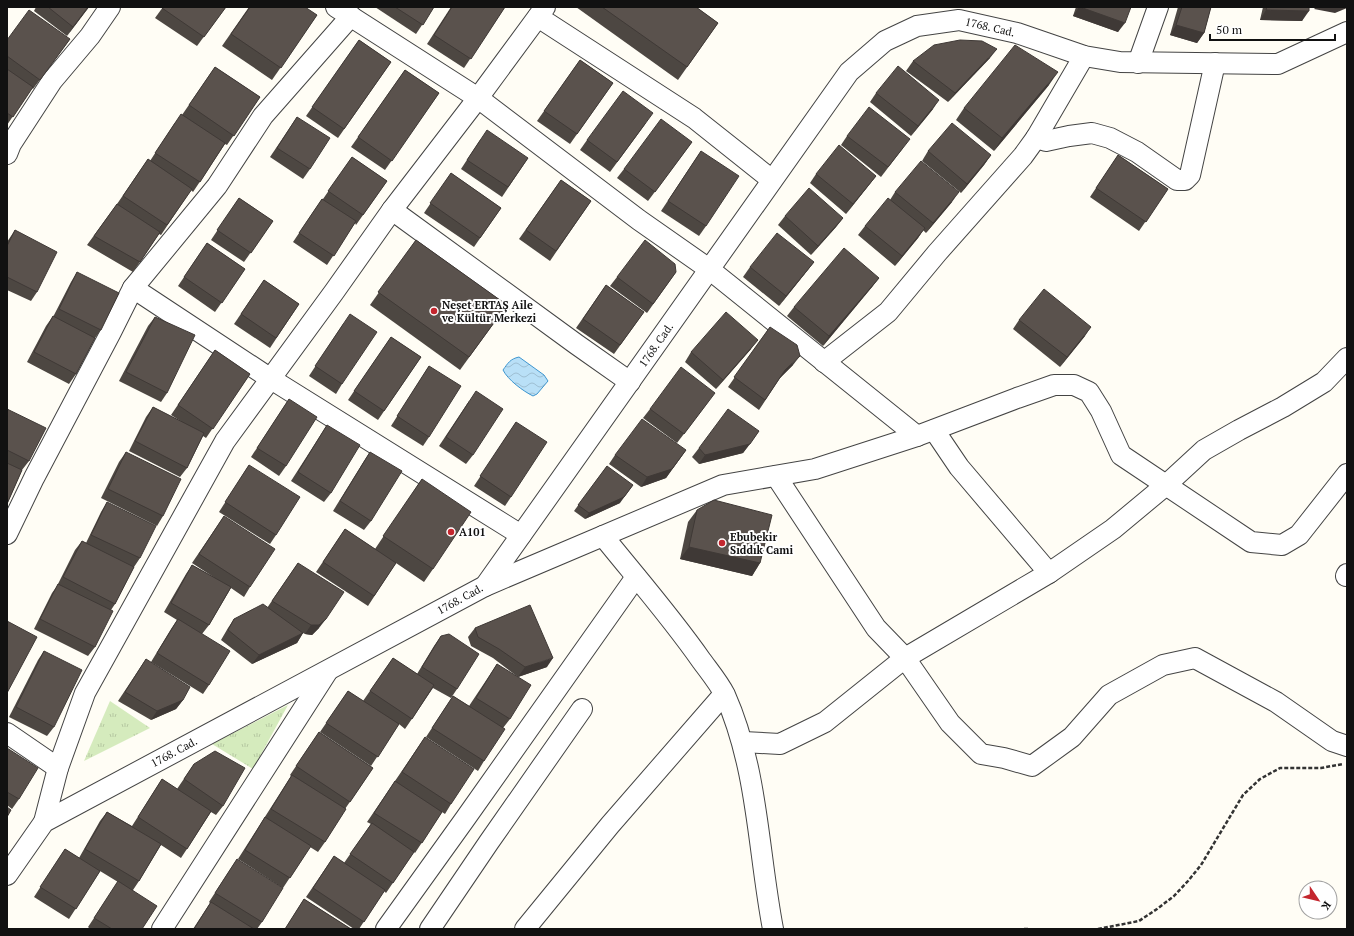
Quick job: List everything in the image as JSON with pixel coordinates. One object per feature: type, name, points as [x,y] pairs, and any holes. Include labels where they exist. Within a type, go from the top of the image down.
[{"type":"street","points":[[7,154],[11,144],[52,81],[90,36],[110,7]]},
{"type":"street","points":[[1138,63],[1158,7]]},
{"type":"street","points":[[7,534],[34,478],[133,288],[217,186],[263,116],[343,12],[478,98],[639,220],[709,269],[824,362],[925,433],[959,467],[1049,573]]},
{"type":"street","points":[[44,822],[58,768],[85,693],[225,441],[392,210],[542,12],[694,118],[772,180]]},
{"type":"street","name":"1768. Cad.","points":[[7,875],[44,822],[485,586],[845,77],[885,41],[917,26],[960,13],[1084,56],[1120,62],[1278,64],[1347,32]]},
{"type":"street","points":[[824,362],[888,312],[937,253],[1022,156],[1036,138],[1084,56]]},
{"type":"street","points":[[1036,138],[1046,141],[1092,133],[1110,138],[1137,152],[1177,180],[1185,180],[1190,175],[1215,63]]},
{"type":"street","points":[[392,210],[630,382]]},
{"type":"street","points":[[133,288],[271,379],[522,535]]},
{"type":"street","points":[[743,742],[780,744],[825,722],[905,658],[1049,573],[1113,529],[1166,485],[1204,450],[1283,407],[1324,382],[1347,358]]},
{"type":"street","points":[[485,586],[723,485],[815,469],[925,433],[1054,385],[1074,385],[1089,392],[1101,411],[1121,455],[1251,542],[1282,545],[1299,535],[1347,474]]},
{"type":"street","points":[[776,476],[876,628],[905,658],[950,723],[981,754],[1004,758],[1032,766],[1072,737],[1109,695],[1163,665],[1195,658],[1276,702],[1332,741],[1347,746]]},
{"type":"street","points":[[603,536],[685,636],[724,694],[743,742],[757,813],[766,893],[773,929]]},
{"type":"street","points":[[386,929],[636,577]]},
{"type":"street","points":[[162,929],[328,670]]},
{"type":"street","points":[[526,929],[610,825],[724,694]]},
{"type":"street","points":[[430,929],[582,709]]},
{"type":"street","points":[[7,733],[58,768]]},
{"type":"path","points":[[1098,929],[1139,921],[1174,896],[1200,865],[1243,795],[1260,778],[1280,768],[1321,768],[1347,762]]},
{"type":"path","points":[[1024,929],[1030,929]]},
{"type":"green space","points":[[110,701],[150,728],[84,761]]},
{"type":"green space","points":[[288,705],[253,769],[212,744]]},
{"type":"water","points":[[519,357],[544,375],[548,381],[537,394],[533,396],[516,385],[508,378],[503,370],[511,360]]},
{"type":"building","points":[[48,7],[88,7],[73,27]]},
{"type":"building","points":[[226,7],[204,37],[162,8]]},
{"type":"building","points":[[250,7],[305,7],[317,15],[281,68],[231,34]]},
{"type":"building","points":[[395,7],[434,7],[423,25]]},
{"type":"building","points":[[452,7],[505,7],[471,59],[434,35]]},
{"type":"building","points":[[602,7],[696,7],[718,23],[687,67]]},
{"type":"building","points":[[1080,7],[1131,7],[1125,23]]},
{"type":"building","points":[[1182,7],[1211,7],[1204,33],[1176,25]]},
{"type":"building","points":[[1267,7],[1309,7],[1309,11],[1266,10]]},
{"type":"building","points":[[29,10],[70,39],[40,80],[7,56],[7,40]]},
{"type":"building","points":[[359,40],[391,62],[344,129],[312,107]]},
{"type":"building","points":[[960,40],[982,41],[997,49],[955,93],[913,61],[934,45]]},
{"type":"building","points":[[1015,45],[1058,72],[1002,138],[964,108]]},
{"type":"building","points":[[580,60],[613,83],[577,134],[544,111]]},
{"type":"building","points":[[898,66],[939,100],[918,126],[876,93]]},
{"type":"building","points":[[215,67],[260,97],[234,136],[189,105]]},
{"type":"building","points":[[7,69],[33,87],[13,117],[7,113]]},
{"type":"building","points":[[405,70],[439,93],[392,161],[358,137]]},
{"type":"building","points":[[623,91],[653,113],[617,162],[587,140]]},
{"type":"building","points":[[869,107],[910,139],[888,167],[847,136]]},
{"type":"building","points":[[181,114],[225,143],[200,182],[155,153]]},
{"type":"building","points":[[297,117],[330,138],[310,169],[277,148]]},
{"type":"building","points":[[661,119],[692,142],[655,192],[624,169]]},
{"type":"building","points":[[952,123],[991,155],[967,184],[928,151]]},
{"type":"building","points":[[487,130],[528,158],[508,187],[467,160]]},
{"type":"building","points":[[839,145],[876,176],[853,204],[816,174]]},
{"type":"building","points":[[701,151],[739,176],[706,226],[668,201]]},
{"type":"building","points":[[1118,155],[1168,189],[1146,222],[1096,188]]},
{"type":"building","points":[[352,157],[387,181],[363,215],[328,191]]},
{"type":"building","points":[[148,159],[192,189],[167,225],[123,196]]},
{"type":"building","points":[[921,161],[959,192],[933,223],[895,192]]},
{"type":"building","points":[[451,173],[501,208],[480,238],[430,203]]},
{"type":"building","points":[[561,180],[591,201],[556,251],[526,230]]},
{"type":"building","points":[[809,188],[843,218],[818,246],[785,216]]},
{"type":"building","points":[[239,198],[273,221],[251,253],[217,230]]},
{"type":"building","points":[[888,198],[925,228],[902,256],[865,226]]},
{"type":"building","points":[[322,199],[356,221],[334,256],[299,233]]},
{"type":"building","points":[[117,204],[160,232],[140,262],[94,236]]},
{"type":"building","points":[[15,230],[57,252],[37,292],[7,277],[7,246]]},
{"type":"building","points":[[777,233],[814,262],[786,296],[750,267]]},
{"type":"building","name":"Neşet ERTAŞ Aile ve Kültür Merkezi","points":[[416,240],[507,305],[469,357],[378,292]]},
{"type":"building","points":[[645,240],[675,264],[676,272],[653,304],[617,277]]},
{"type":"building","points":[[207,243],[245,269],[222,303],[184,277]]},
{"type":"building","points":[[844,248],[879,278],[829,336],[794,307]]},
{"type":"building","points":[[77,272],[119,293],[101,330],[59,309]]},
{"type":"building","points":[[264,280],[299,304],[276,338],[241,314]]},
{"type":"building","points":[[606,285],[644,312],[620,345],[583,319]]},
{"type":"building","points":[[1044,289],[1091,327],[1067,357],[1019,320]]},
{"type":"building","points":[[726,312],[758,340],[723,380],[691,352]]},
{"type":"building","points":[[350,314],[377,332],[342,384],[315,366]]},
{"type":"building","points":[[53,316],[95,338],[76,374],[34,352]]},
{"type":"building","points":[[155,317],[195,335],[167,393],[126,372]]},
{"type":"building","points":[[770,327],[797,345],[800,356],[785,370],[765,400],[734,377]]},
{"type":"building","points":[[391,337],[421,357],[384,411],[354,391]]},
{"type":"building","points":[[215,350],[250,374],[213,429],[178,405]]},
{"type":"building","points":[[429,366],[461,386],[429,437],[397,416]]},
{"type":"building","points":[[681,367],[715,393],[684,434],[650,409]]},
{"type":"building","points":[[476,391],[503,409],[473,455],[446,437]]},
{"type":"building","points":[[289,399],[317,417],[286,466],[257,448]]},
{"type":"building","points":[[153,407],[204,433],[187,468],[135,441]]},
{"type":"building","points":[[7,409],[46,428],[29,461],[7,450]]},
{"type":"building","points":[[728,409],[759,431],[750,444],[705,455],[699,448]]},
{"type":"building","points":[[642,419],[686,450],[672,469],[647,477],[615,455]]},
{"type":"building","points":[[516,422],[547,442],[511,497],[480,476]]},
{"type":"building","points":[[327,425],[360,445],[331,493],[298,472]]},
{"type":"building","points":[[126,452],[181,479],[163,516],[108,489]]},
{"type":"building","points":[[370,452],[402,471],[371,521],[340,501]]},
{"type":"building","points":[[7,463],[22,470],[7,504]]},
{"type":"building","points":[[249,465],[300,497],[276,535],[225,502]]},
{"type":"building","points":[[607,466],[633,485],[624,497],[589,513],[578,505]]},
{"type":"building","points":[[422,479],[471,512],[433,569],[383,536]]},
{"type":"building","name":"Ebubekir Sıddık Cami","points":[[714,500],[772,515],[760,563],[689,547],[697,510]]},
{"type":"building","points":[[107,502],[156,526],[140,558],[91,535]]},
{"type":"building","points":[[224,516],[275,549],[250,587],[199,554]]},
{"type":"building","points":[[345,529],[396,563],[374,596],[323,562]]},
{"type":"building","points":[[82,541],[134,567],[115,604],[63,577]]},
{"type":"building","points":[[298,563],[344,592],[326,619],[319,625],[311,625],[272,601]]},
{"type":"building","points":[[192,565],[231,587],[209,625],[171,603]]},
{"type":"building","points":[[58,584],[113,611],[95,647],[40,619]]},
{"type":"building","points":[[263,604],[303,633],[259,655],[228,630],[234,619]]},
{"type":"building","points":[[530,605],[553,658],[525,667],[478,637],[475,628]]},
{"type":"building","points":[[178,619],[230,651],[209,685],[157,653]]},
{"type":"building","points":[[7,621],[37,637],[7,693]]},
{"type":"building","points":[[449,634],[479,654],[457,689],[422,667],[441,636]]},
{"type":"building","points":[[44,651],[82,670],[54,727],[16,707]]},
{"type":"building","points":[[393,658],[434,685],[412,719],[370,691]]},
{"type":"building","points":[[146,659],[190,687],[183,700],[157,711],[125,692]]},
{"type":"building","points":[[497,664],[531,685],[510,719],[476,698]]},
{"type":"building","points":[[348,691],[399,724],[378,757],[326,723]]},
{"type":"building","points":[[453,696],[505,729],[484,761],[432,728]]},
{"type":"building","points":[[319,732],[373,768],[350,802],[296,766]]},
{"type":"building","points":[[425,737],[474,769],[451,804],[402,772]]},
{"type":"building","points":[[7,748],[38,768],[19,799],[7,792]]},
{"type":"building","points":[[215,751],[245,768],[223,806],[184,779],[194,764]]},
{"type":"building","points":[[292,775],[346,809],[325,842],[271,809]]},
{"type":"building","points":[[162,779],[211,811],[187,849],[138,817]]},
{"type":"building","points":[[395,781],[442,812],[422,843],[374,813]]},
{"type":"building","points":[[7,807],[11,810],[7,817]]},
{"type":"building","points":[[107,812],[161,844],[139,881],[85,849]]},
{"type":"building","points":[[265,817],[311,846],[290,878],[245,850]]},
{"type":"building","points":[[372,823],[414,852],[393,883],[350,854]]},
{"type":"building","points":[[65,849],[100,871],[76,909],[40,887]]},
{"type":"building","points":[[334,856],[385,890],[364,922],[313,888]]},
{"type":"building","points":[[237,859],[283,888],[262,922],[215,893]]},
{"type":"building","points":[[118,881],[157,906],[142,929],[112,929],[94,918]]},
{"type":"building","points":[[304,899],[351,929],[285,929]]},
{"type":"building","points":[[211,902],[254,929],[194,929]]},
{"type":"place","name":"Neşet ERTAŞ Aile ve Kültür Merkezi","points":[[434,311]]},
{"type":"place","name":"A101","points":[[451,532]]},
{"type":"place","name":"Ebubekir Sıddık Cami","points":[[722,543]]}]
